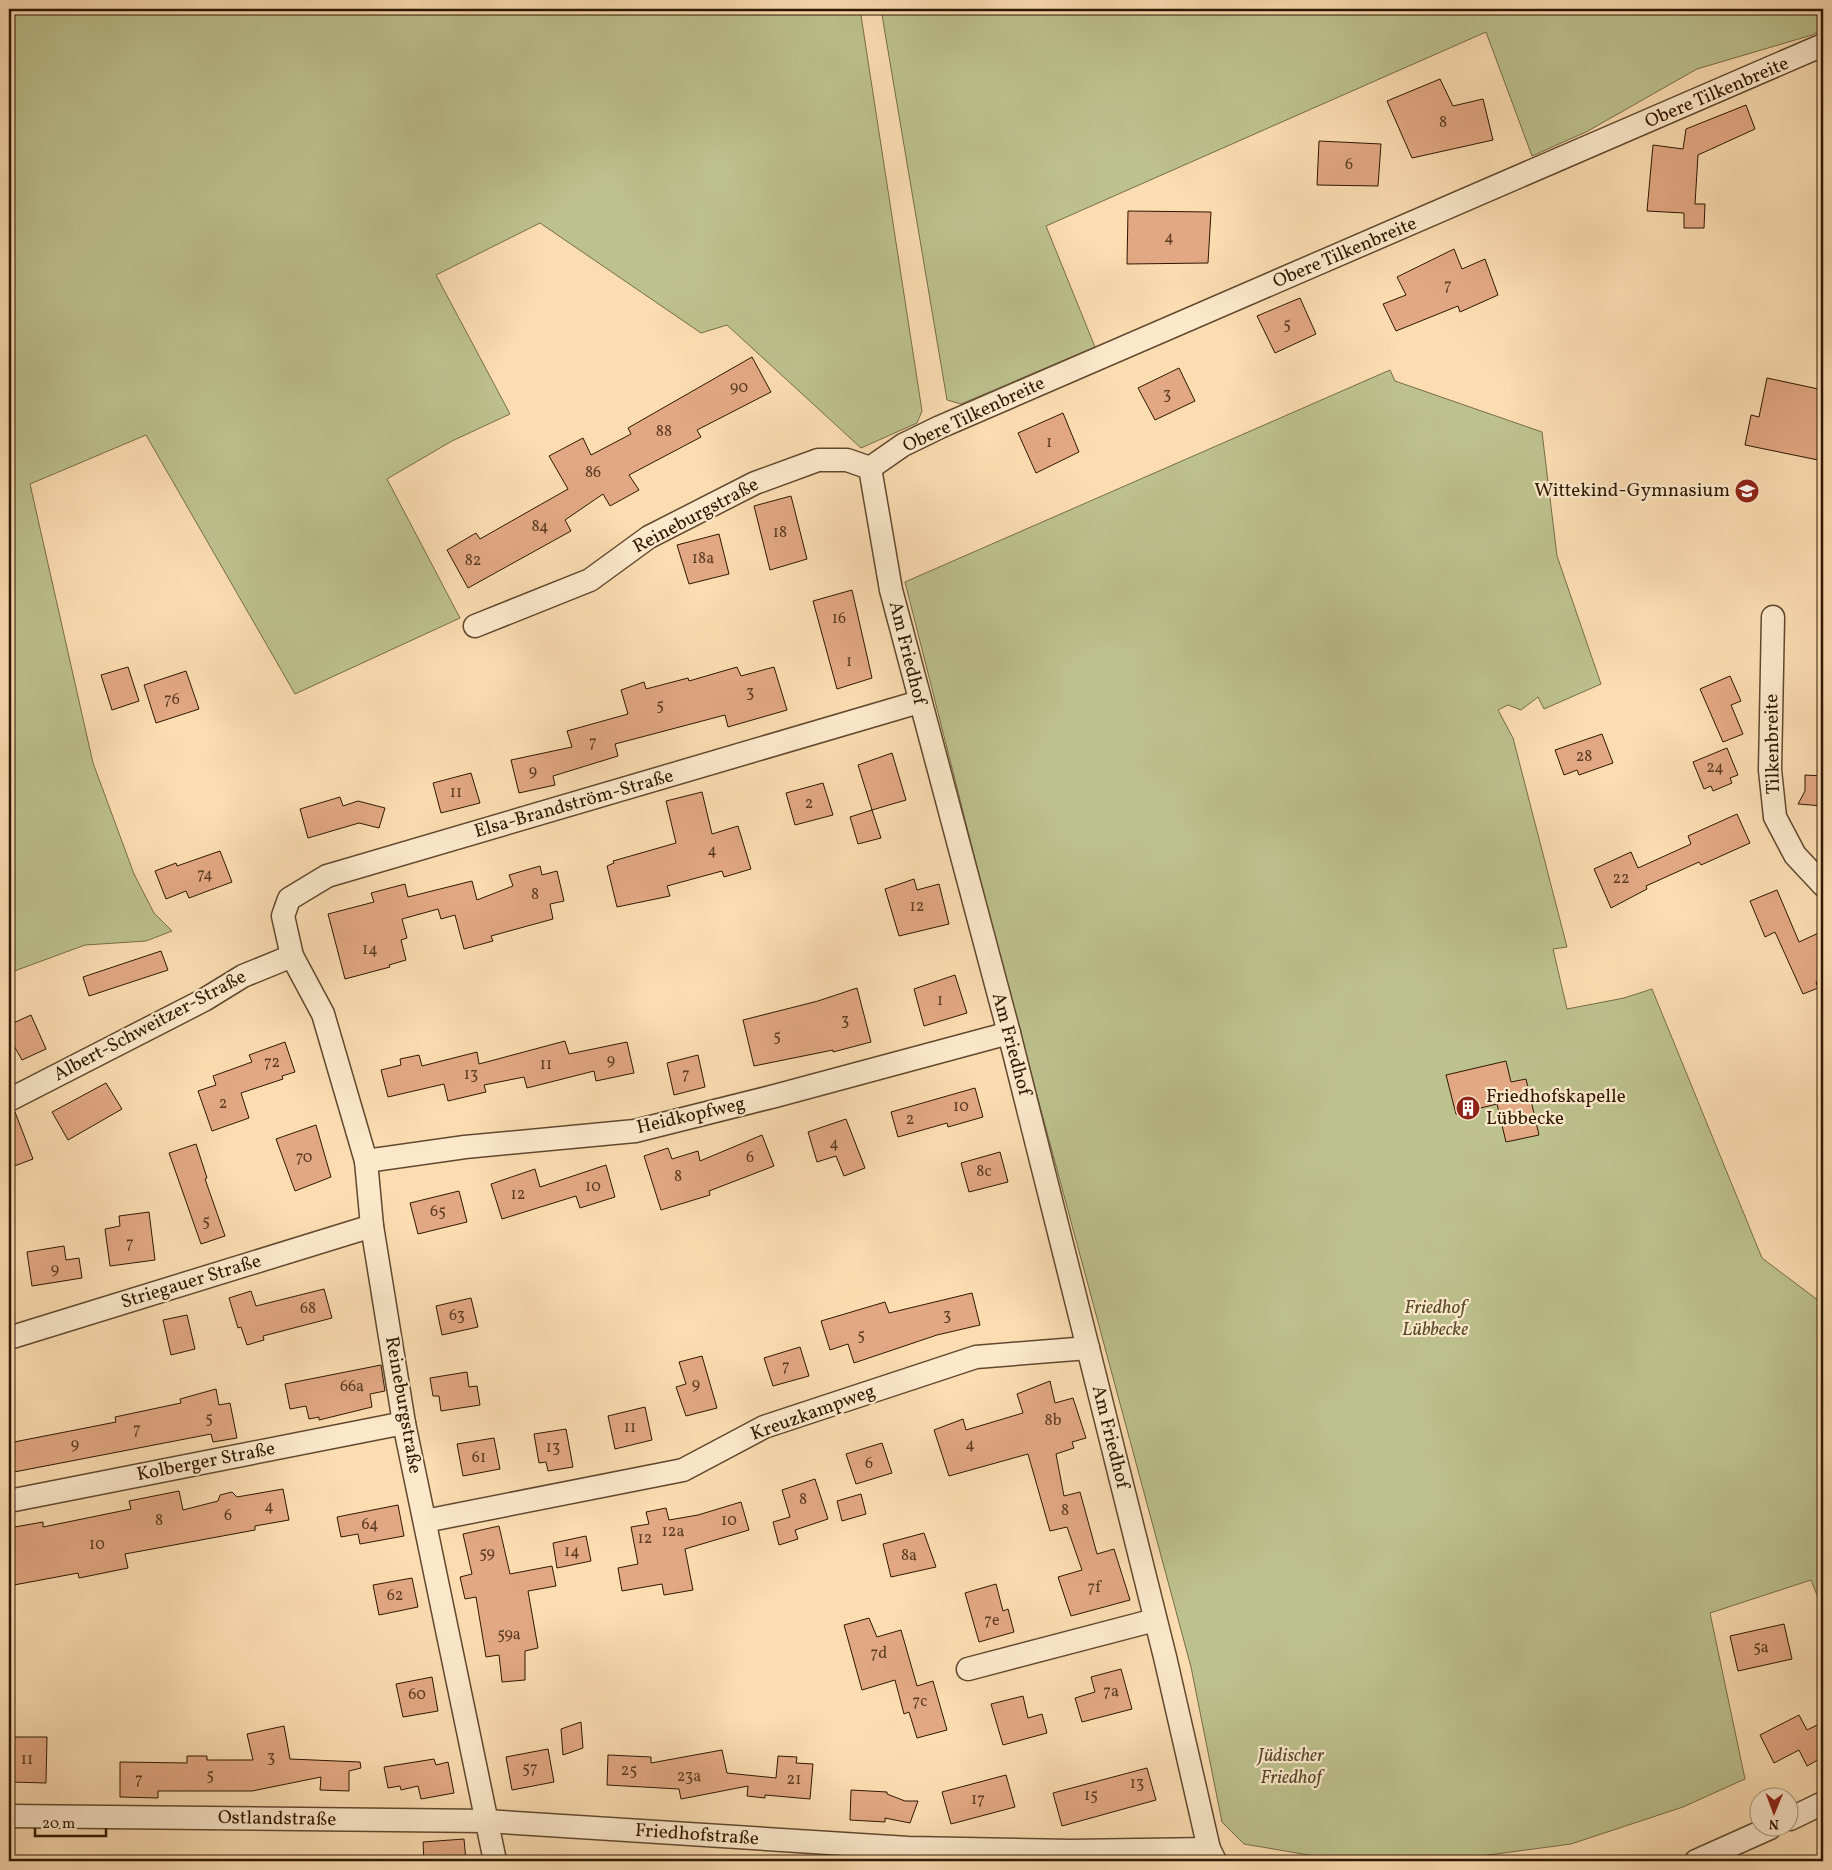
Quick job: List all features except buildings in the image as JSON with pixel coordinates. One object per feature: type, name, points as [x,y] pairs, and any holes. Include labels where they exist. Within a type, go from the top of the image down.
[{"type":"street","name":"Obere Tilkenbreite","points":[[870,468],[902,445],[940,427],[1823,45]]},
{"type":"street","name":"Reineburgstraße","points":[[474,626],[590,580],[649,537],[755,483],[818,460],[847,460],[870,468]]},
{"type":"street","name":"Am Friedhof","points":[[870,468],[891,590],[919,702],[1009,1033],[1212,1855]]},
{"type":"street","name":"Tilkenbreite","points":[[1773,617],[1770,770],[1775,817],[1795,855],[1823,885]]},
{"type":"street","name":"Elsa-Brandström-Straße","points":[[292,956],[283,916],[290,899],[327,876],[919,702]]},
{"type":"street","name":"Reineburgstraße","points":[[292,956],[322,1014],[366,1161],[372,1226],[404,1423],[486,1821],[495,1851],[495,1861]]},
{"type":"street","name":"Albert-Schweitzer-Straße","points":[[9,1100],[204,1000],[243,976],[292,956]]},
{"type":"street","name":"Heidkopfweg","points":[[366,1161],[465,1147],[635,1131],[775,1096],[1009,1033]]},
{"type":"street","name":"Striegauer Straße","points":[[9,1338],[372,1226]]},
{"type":"street","name":"Kreuzkampweg","points":[[425,1521],[683,1470],[764,1426],[976,1357],[1088,1348]]},
{"type":"street","name":"Kolberger Straße","points":[[9,1501],[404,1423]]},
{"type":"street","points":[[968,1669],[1155,1620]]},
{"type":"street","points":[[1800,1814],[1823,1803]]},
{"type":"street","name":"Ostlandstraße","points":[[9,1816],[486,1821]]},
{"type":"street","name":"Friedhofstraße","points":[[486,1821],[908,1848],[1212,1855]]},
{"type":"street","points":[[1696,1861],[1750,1837]]},
{"type":"green space","points":[[9,9],[860,9],[922,411],[917,423],[861,448],[727,325],[701,333],[540,223],[436,275],[510,414],[452,441],[387,479],[460,618],[295,694],[146,435],[30,484],[93,763],[134,874],[154,913],[172,931],[146,941],[85,945],[9,973]]},
{"type":"green space","points":[[881,9],[1823,9],[1823,29],[1812,35],[1697,69],[1586,132],[1532,156],[1486,32],[1046,226],[1095,347],[961,404],[947,400]]},
{"type":"green space","name":"Friedhof Lübbecke","points":[[1390,370],[1395,381],[1542,432],[1557,556],[1601,684],[1544,709],[1538,697],[1521,710],[1508,705],[1498,710],[1513,738],[1567,947],[1553,949],[1567,1009],[1624,998],[1652,989],[1762,1258],[1823,1304],[1823,1610],[1811,1580],[1710,1613],[1745,1779],[1683,1807],[1571,1844],[1443,1861],[1338,1860],[1244,1844],[1222,1822],[1191,1667],[1000,958],[905,582]]},
{"type":"place","name":"Wittekind-Gymnasium","points":[[1747,491]]},
{"type":"place","name":"Friedhofskapelle Lübbecke","points":[[1468,1108]]},
{"type":"park label","name":"Jüdischer Friedhof","points":[[1291,1767]]}]
